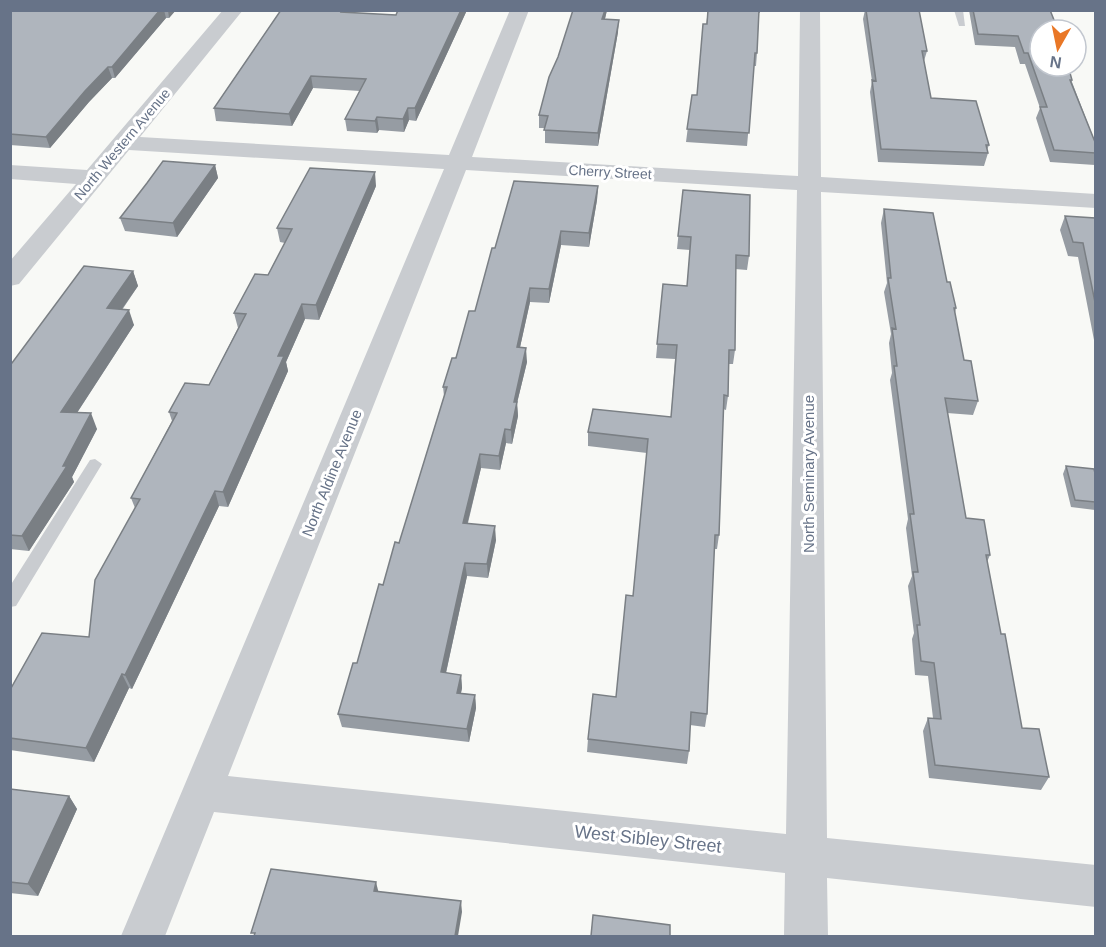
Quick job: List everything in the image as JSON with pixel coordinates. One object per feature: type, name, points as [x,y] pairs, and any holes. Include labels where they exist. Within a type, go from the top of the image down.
[{"type":"street","name":"North Western Avenue","points":[[10,278],[234,10]]},
{"type":"street","name":"North Aldine Avenue","points":[[144,936],[520,10]]},
{"type":"street","name":"North Seminary Avenue","points":[[806,936],[810,10]]},
{"type":"street","name":"Cherry Street","points":[[124,143],[1095,201]]},
{"type":"street","points":[[10,172],[94,178]]},
{"type":"street","name":"West Sibley Street","points":[[201,792],[1095,886]]},
{"type":"lane","points":[[958,10],[962,24]]},
{"type":"lane","points":[[10,601],[95,464]]},
{"type":"building","points":[[10,10],[160,10],[112,67],[108,67],[85,91],[46,137],[10,134]]},
{"type":"building","points":[[281,10],[342,10],[341,12],[396,15],[398,10],[461,10],[415,108],[408,108],[403,119],[377,117],[375,121],[345,119],[366,79],[311,76],[289,114],[214,108]]},
{"type":"building","points":[[573,10],[605,10],[602,19],[619,20],[598,133],[544,130],[548,116],[539,115],[549,77]]},
{"type":"building","points":[[708,10],[759,10],[749,133],[687,129],[692,95],[697,95],[703,24],[707,24]]},
{"type":"building","points":[[866,10],[919,10],[927,51],[922,51],[931,98],[976,101],[989,145],[986,145],[988,153],[881,149],[872,80],[876,81]]},
{"type":"building","points":[[973,10],[1050,10],[1053,18],[1028,18],[1028,53],[1024,53],[1018,36],[978,34]]},
{"type":"building","points":[[1037,78],[1071,78],[1070,80],[1095,142],[1095,153],[1054,150],[1040,107],[1047,107]]},
{"type":"building","points":[[163,161],[215,165],[173,223],[120,218],[147,183]]},
{"type":"building","points":[[310,168],[375,172],[316,305],[302,304],[278,356],[284,356],[223,492],[215,491],[125,675],[122,674],[86,748],[10,738],[10,690],[42,633],[89,637],[95,580],[140,499],[131,498],[177,413],[169,412],[185,383],[209,385],[246,314],[234,313],[255,274],[268,275],[292,229],[277,228]]},
{"type":"building","points":[[514,181],[598,186],[589,233],[561,231],[549,289],[530,288],[517,347],[526,348],[514,402],[517,402],[511,430],[505,429],[499,456],[480,454],[463,523],[495,526],[487,564],[465,563],[441,672],[461,675],[457,693],[475,695],[467,729],[338,714],[353,663],[357,663],[379,584],[383,585],[395,542],[399,543],[447,387],[443,387],[452,358],[456,358],[469,311],[475,311],[492,248],[495,248]]},
{"type":"building","points":[[683,190],[750,195],[749,256],[736,255],[735,350],[729,350],[728,396],[724,395],[719,535],[715,535],[707,714],[691,712],[689,751],[588,739],[593,694],[616,697],[626,595],[633,596],[648,439],[588,432],[593,409],[671,417],[677,345],[657,344],[663,284],[687,286],[691,237],[678,236]]},
{"type":"building","points":[[884,209],[933,213],[947,282],[950,282],[956,308],[954,308],[964,360],[971,361],[978,401],[945,398],[966,518],[984,520],[990,555],[986,555],[1001,634],[1005,634],[1022,728],[1039,729],[1049,777],[935,765],[928,718],[941,719],[934,663],[921,661],[917,625],[920,625],[913,572],[918,572],[910,514],[914,514],[894,366],[897,366],[892,328],[896,329],[888,278],[891,278]]},
{"type":"building","points":[[1065,216],[1095,218],[1095,302],[1083,243],[1073,242]]},
{"type":"building","points":[[84,266],[133,271],[107,308],[129,310],[61,412],[91,413],[63,466],[67,466],[22,536],[10,535],[10,363]]},
{"type":"building","points":[[1066,466],[1094,469],[1095,502],[1075,500]]},
{"type":"building","points":[[10,789],[69,796],[28,884],[10,882]]},
{"type":"building","points":[[271,869],[376,882],[374,891],[461,901],[455,936],[254,936],[255,933],[251,933]]},
{"type":"building","points":[[593,915],[670,925],[670,936],[591,936]]}]
